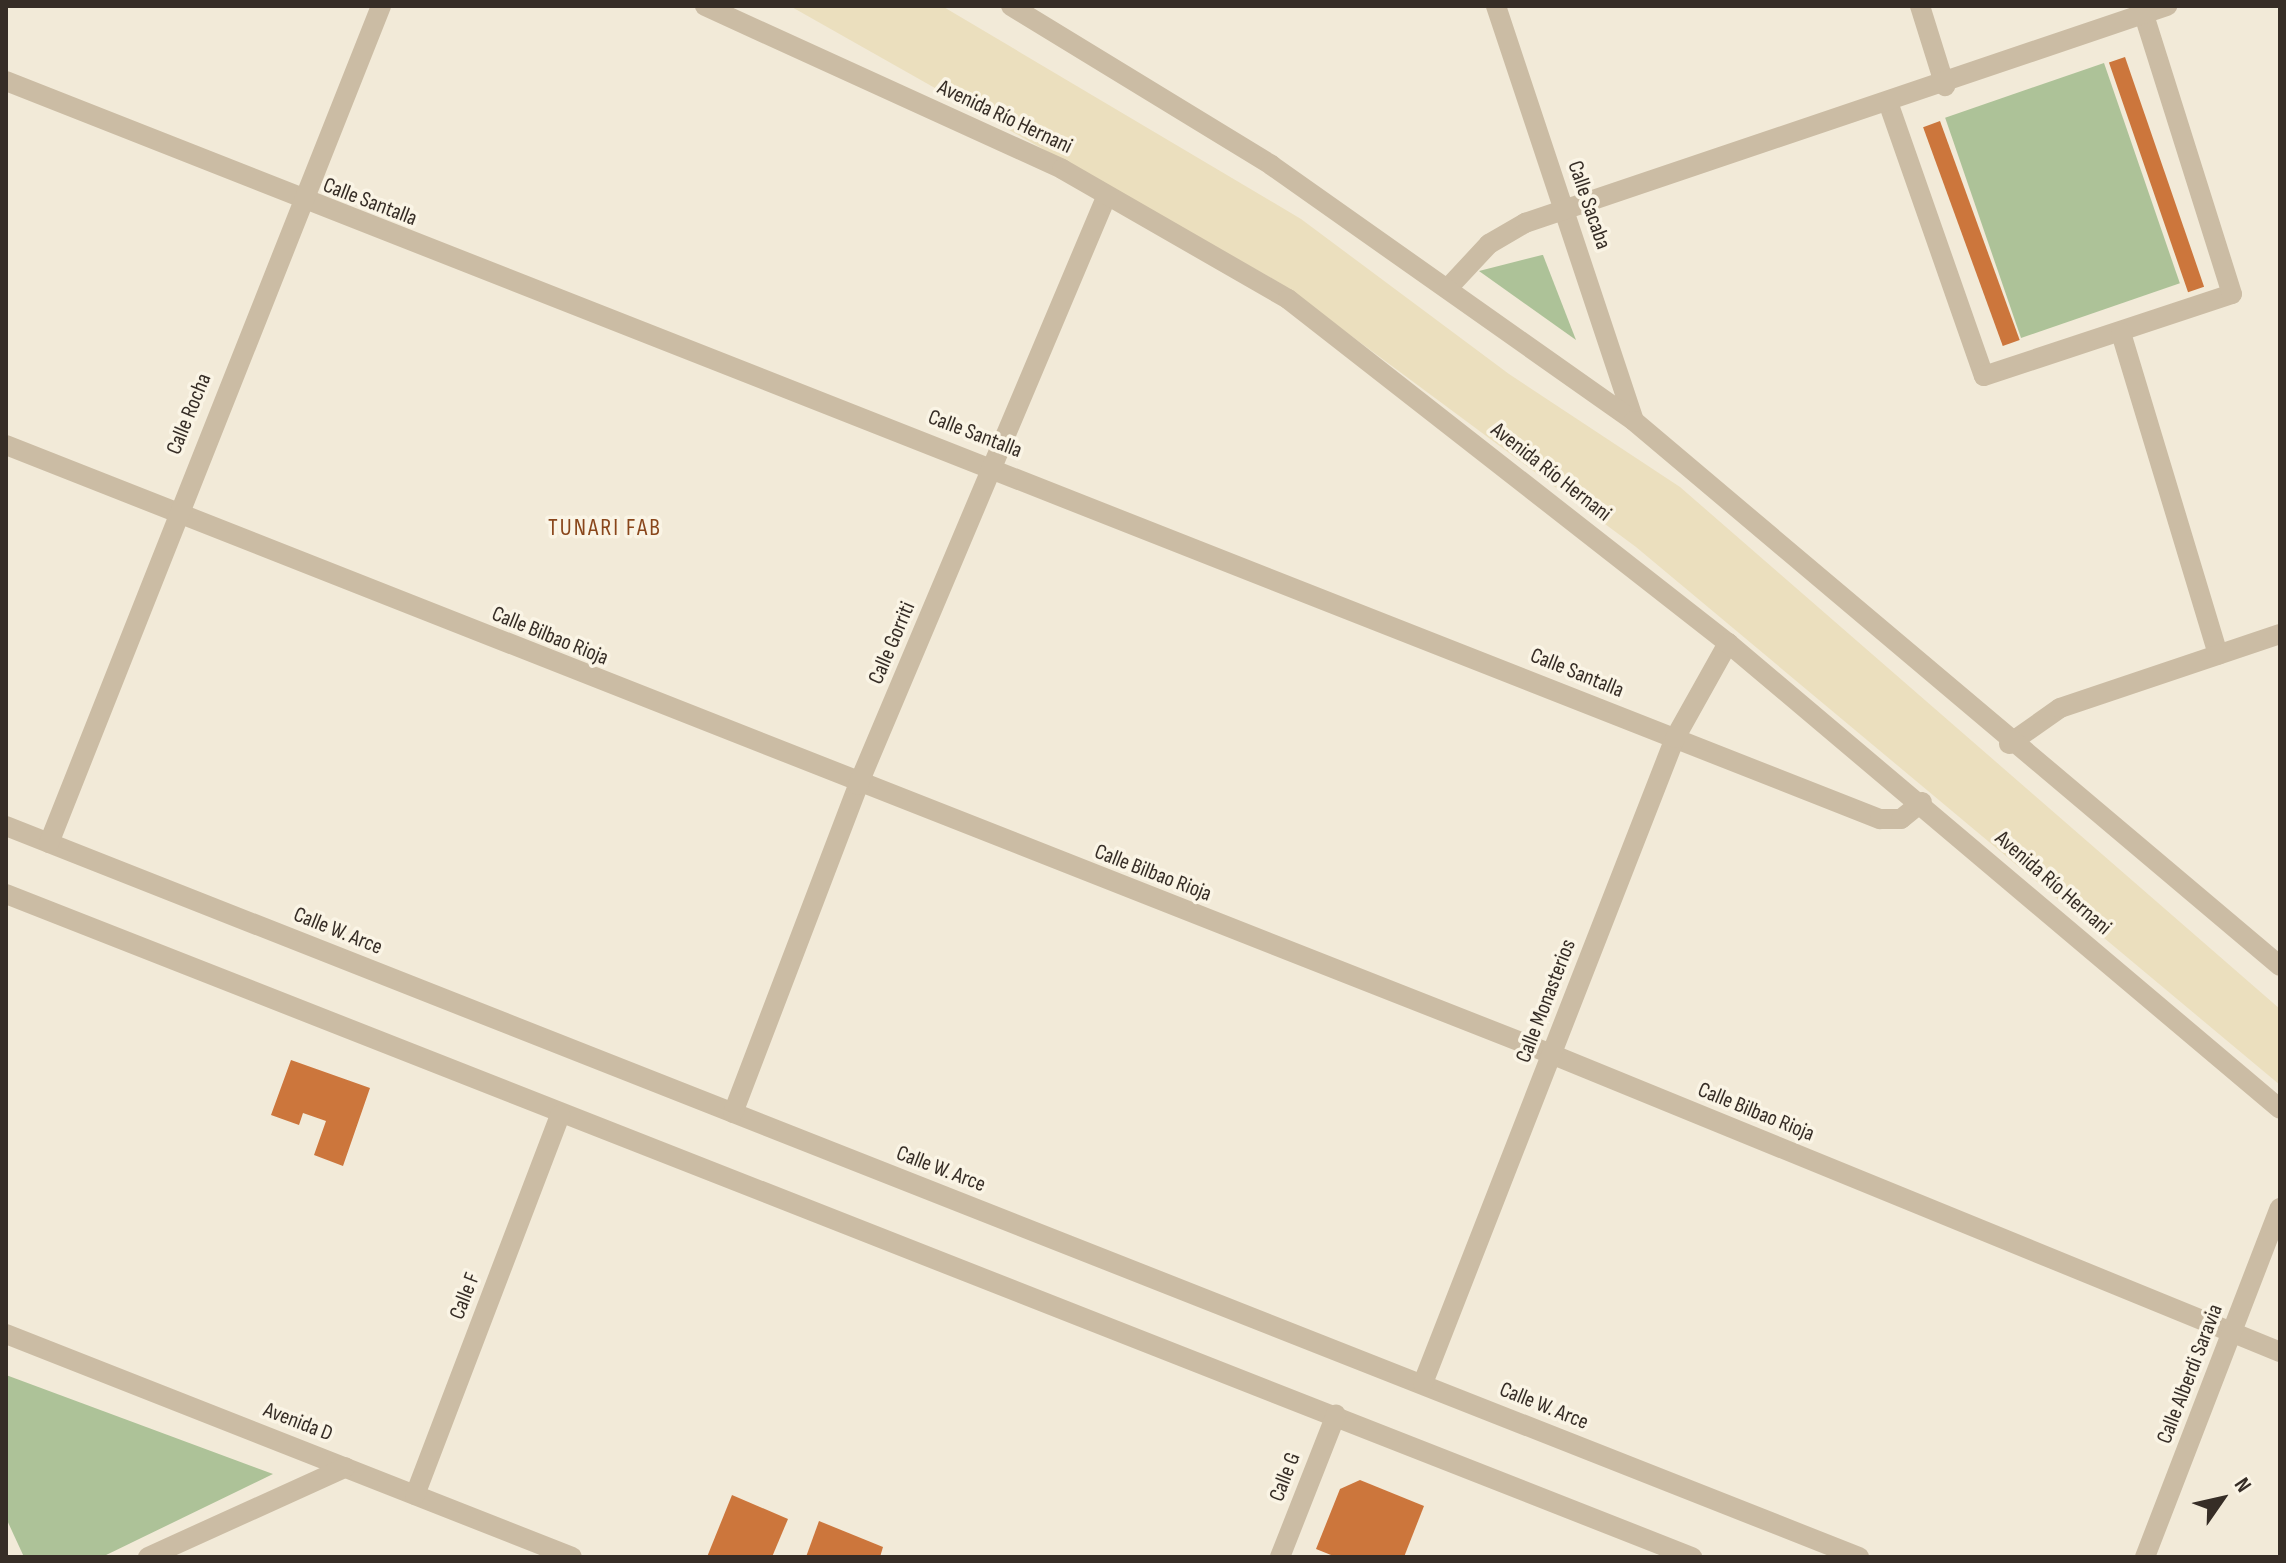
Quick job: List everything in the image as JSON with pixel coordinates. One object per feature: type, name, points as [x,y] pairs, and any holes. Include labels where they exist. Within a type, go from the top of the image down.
[{"type":"street","name":"Calle Rocha","points":[[49,843],[175,512],[381,6]]},
{"type":"street","name":"Avenida Río Hernani","points":[[705,6],[1107,195],[1288,299],[1728,643],[1922,802],[2280,1109]]},
{"type":"street","points":[[1011,6],[1271,165],[1634,421],[2009,744],[2280,966]]},
{"type":"street","name":"Calle Sacaba","points":[[1496,6],[1634,421]]},
{"type":"street","points":[[1920,6],[1945,86]]},
{"type":"street","points":[[1448,288],[1489,244],[1565,210],[1889,105],[2143,10],[2167,6]]},
{"type":"street","points":[[1889,105],[1984,376],[2232,294],[2143,10]]},
{"type":"street","name":"Calle Santalla","points":[[6,81],[302,201],[991,466],[1880,819],[1901,819],[1922,802]]},
{"type":"street","name":"Calle Gorriti","points":[[733,1113],[858,785],[1107,195]]},
{"type":"street","points":[[2121,333],[2218,655]]},
{"type":"street","name":"Calle Bilbao Rioja","points":[[6,445],[858,785],[1551,1054],[2280,1352]]},
{"type":"street","points":[[2009,744],[2060,708],[2280,634]]},
{"type":"street","name":"Calle Monasterios","points":[[1423,1383],[1675,738],[1728,643]]},
{"type":"street","name":"Calle W. Arce","points":[[6,826],[1859,1557]]},
{"type":"street","points":[[6,894],[560,1115],[1336,1415],[1692,1557]]},
{"type":"street","name":"Calle F","points":[[415,1495],[560,1115]]},
{"type":"street","name":"Calle Alberdi Saravia","points":[[2145,1557],[2280,1208]]},
{"type":"street","name":"Avenida D","points":[[6,1334],[572,1557]]},
{"type":"street","name":"Calle G","points":[[1280,1557],[1336,1415]]},
{"type":"street","points":[[148,1557],[346,1467]]},
{"type":"green space","points":[[2104,63],[2180,283],[2021,338],[1945,118]]},
{"type":"green space","points":[[1543,255],[1576,340],[1479,271]]},
{"type":"green space","points":[[6,1375],[273,1474],[102,1557],[24,1557],[6,1518]]},
{"type":"shaded area","points":[[790,6],[942,6],[1301,219],[1509,374],[1680,487],[2280,1009],[2280,1085],[1636,547],[1280,283]]},
{"type":"building","points":[[2125,57],[2204,287],[2188,292],[2109,63]]},
{"type":"building","points":[[1940,121],[2020,340],[2003,346],[1923,127]]},
{"type":"building","points":[[291,1060],[370,1088],[343,1166],[314,1155],[326,1121],[303,1113],[299,1125],[271,1115]]},
{"type":"building","points":[[1360,1480],[1424,1506],[1404,1557],[1336,1557],[1316,1549],[1340,1489]]},
{"type":"building","points":[[732,1495],[788,1519],[772,1557],[707,1557]]},
{"type":"building","points":[[819,1521],[883,1547],[880,1557],[806,1557]]},
{"type":"district","name":"TUNARI FAB","points":[[605,528]]}]
